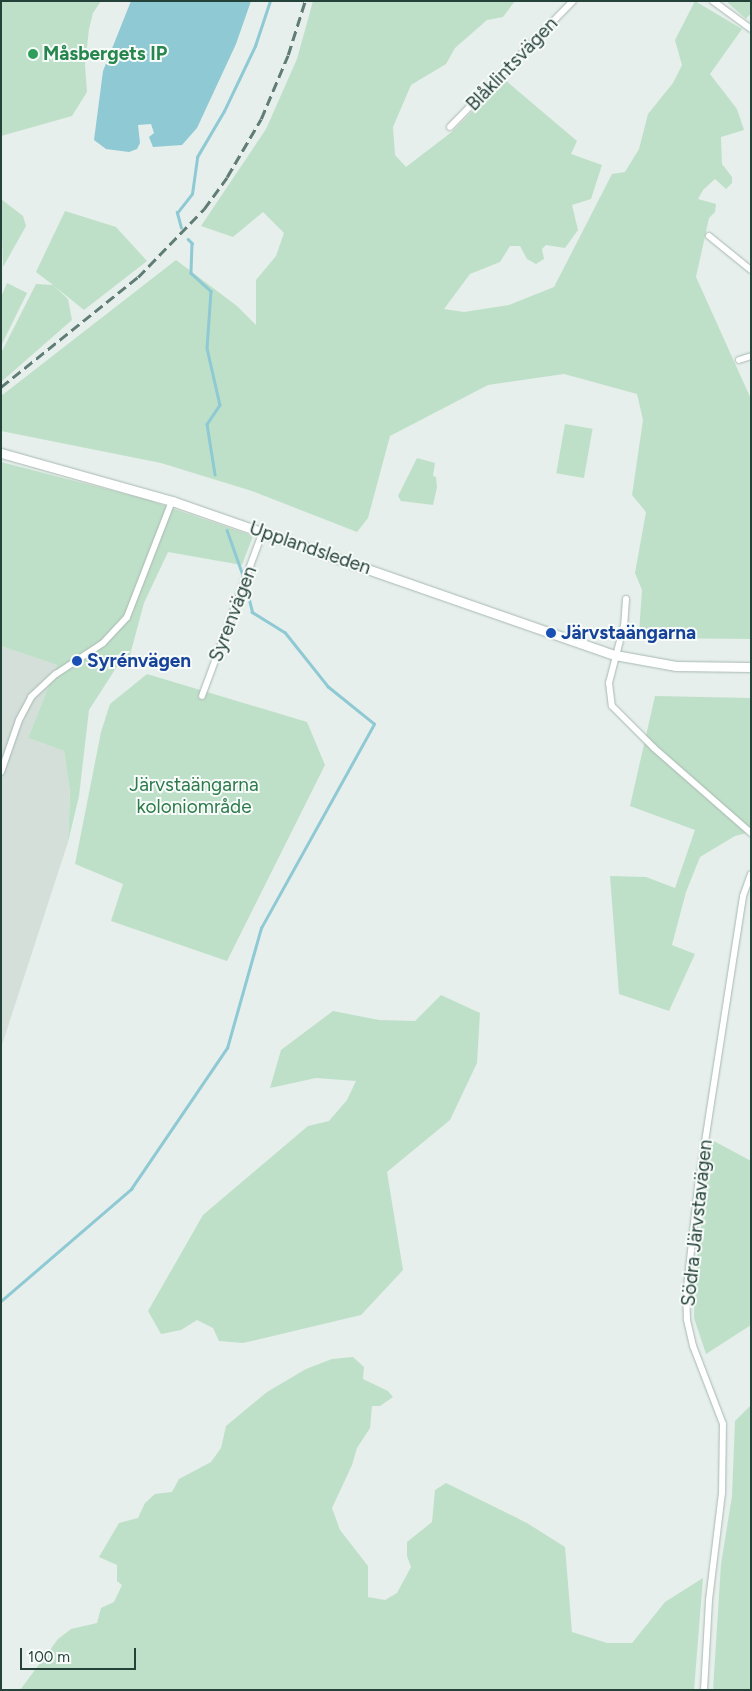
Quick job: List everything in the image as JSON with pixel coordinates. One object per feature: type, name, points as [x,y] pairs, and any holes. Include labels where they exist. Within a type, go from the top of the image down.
[{"type":"street","name":"Blåklintsvägen","points":[[450,127],[573,1]]},
{"type":"street","points":[[713,1],[751,29]]},
{"type":"street","points":[[709,236],[751,270]]},
{"type":"street","points":[[739,360],[751,356]]},
{"type":"street","name":"Upplandsleden","points":[[1,453],[172,501],[614,655],[676,666],[751,668]]},
{"type":"street","points":[[1,772],[19,720],[31,697],[56,674],[103,643],[127,617],[159,528],[172,501]]},
{"type":"street","name":"Syrenvägen","points":[[202,696],[243,591],[263,532]]},
{"type":"street","points":[[626,599],[624,625],[614,655],[609,690],[618,715],[751,833]]},
{"type":"street","name":"Södra Järvstavägen","points":[[704,1690],[709,1600],[722,1493],[723,1424],[693,1346],[686,1296],[698,1187],[743,896],[751,874]]},
{"type":"shaded area","points":[[1,646],[57,665],[28,738],[64,751],[70,792],[68,842],[1,1048]]},
{"type":"green space","name":"Måsbergets IP","points":[[1,1],[101,1],[93,13],[89,29],[85,65],[87,92],[72,116],[1,136]]},
{"type":"green space","points":[[313,1],[515,1],[503,17],[487,20],[455,48],[446,64],[411,85],[393,127],[395,155],[406,167],[453,131],[504,79],[577,141],[571,154],[602,165],[591,199],[572,205],[578,230],[565,248],[546,245],[542,249],[544,259],[536,264],[527,259],[520,246],[510,246],[500,262],[470,274],[444,309],[464,312],[509,305],[554,287],[612,174],[625,172],[639,149],[648,114],[673,83],[682,65],[675,40],[695,1],[742,29],[710,74],[737,109],[744,130],[721,137],[722,164],[732,177],[732,183],[726,189],[715,179],[703,190],[698,199],[716,204],[715,212],[709,218],[696,277],[751,399],[751,639],[651,638],[639,633],[642,590],[635,573],[646,512],[632,495],[643,420],[637,394],[564,374],[488,385],[390,436],[368,518],[357,532],[252,491],[161,463],[1,431],[1,396],[176,260],[237,306],[256,325],[256,280],[276,256],[284,233],[263,212],[233,237],[201,226],[266,129],[297,59]]},
{"type":"green space","points":[[726,1],[751,1],[751,13],[746,19]]},
{"type":"green space","points":[[1,199],[23,216],[26,226],[3,267]]},
{"type":"green space","points":[[65,211],[116,227],[147,261],[84,310],[36,272]]},
{"type":"green space","points":[[7,283],[27,293],[1,346],[1,297]]},
{"type":"green space","points":[[36,284],[53,285],[68,299],[72,320],[1,382],[1,353]]},
{"type":"green space","points":[[565,424],[593,429],[584,478],[556,473]]},
{"type":"green space","points":[[417,458],[435,463],[433,476],[436,477],[437,487],[433,505],[401,501],[398,496]]},
{"type":"green space","points":[[1,462],[145,499],[253,536],[242,565],[168,552],[144,603],[130,655],[116,668],[89,710],[79,796],[68,842],[70,792],[64,751],[28,738],[57,665],[1,646]]},
{"type":"green space","name":"Järvstaängarna koloniområde","points":[[147,674],[307,722],[325,765],[227,961],[111,921],[123,884],[75,864],[101,732],[110,704]]},
{"type":"green space","points":[[655,696],[751,698],[751,832],[735,836],[700,857],[686,892],[672,945],[695,954],[669,1011],[619,994],[610,876],[646,877],[675,888],[695,830],[630,806]]},
{"type":"green space","points":[[441,995],[480,1013],[477,1063],[450,1120],[387,1172],[403,1270],[361,1315],[243,1343],[219,1341],[213,1328],[197,1320],[181,1330],[161,1334],[148,1311],[203,1215],[308,1126],[329,1121],[347,1100],[356,1081],[316,1078],[270,1088],[281,1050],[333,1011],[379,1020],[415,1021]]},
{"type":"green space","points":[[712,1140],[751,1161],[751,1325],[706,1354],[694,1318],[695,1273]]},
{"type":"green space","points":[[353,1357],[364,1367],[363,1379],[388,1391],[393,1397],[380,1406],[372,1406],[370,1428],[357,1448],[352,1465],[332,1508],[340,1530],[368,1566],[368,1597],[385,1600],[397,1593],[411,1567],[407,1556],[407,1542],[432,1522],[435,1490],[446,1483],[527,1523],[565,1547],[572,1632],[607,1643],[632,1643],[665,1602],[703,1578],[694,1690],[20,1690],[58,1639],[71,1629],[97,1623],[101,1608],[114,1602],[122,1585],[117,1581],[117,1565],[99,1557],[119,1523],[138,1518],[145,1503],[155,1494],[172,1492],[179,1479],[211,1462],[221,1448],[226,1426],[267,1392],[306,1369],[332,1359]]},
{"type":"green space","points":[[751,1405],[751,1690],[713,1690],[721,1564],[732,1496],[735,1421]]},
{"type":"water","points":[[131,1],[251,1],[236,44],[197,128],[182,145],[153,147],[149,137],[154,133],[151,124],[138,125],[140,143],[137,149],[129,152],[106,149],[94,140],[103,71]]},
{"type":"waterway","points":[[181,228],[177,213],[192,194],[197,157],[224,111],[255,46],[270,1]]},
{"type":"waterway","points":[[188,239],[192,243],[191,273],[211,291],[207,348],[220,405],[207,424],[215,474]]},
{"type":"waterway","points":[[227,530],[244,578]]},
{"type":"waterway","points":[[1,1301],[131,1189],[227,1048],[261,928],[374,724],[328,687],[285,633],[252,612],[245,583]]},
{"type":"railway","points":[[1,387],[138,277],[204,209],[227,177],[261,119],[288,55],[305,1]]},
{"type":"place","name":"Måsbergets IP","points":[[33,54]]},
{"type":"place","name":"Järvstaängarna","points":[[551,633]]},
{"type":"place","name":"Syrénvägen","points":[[77,661]]}]
